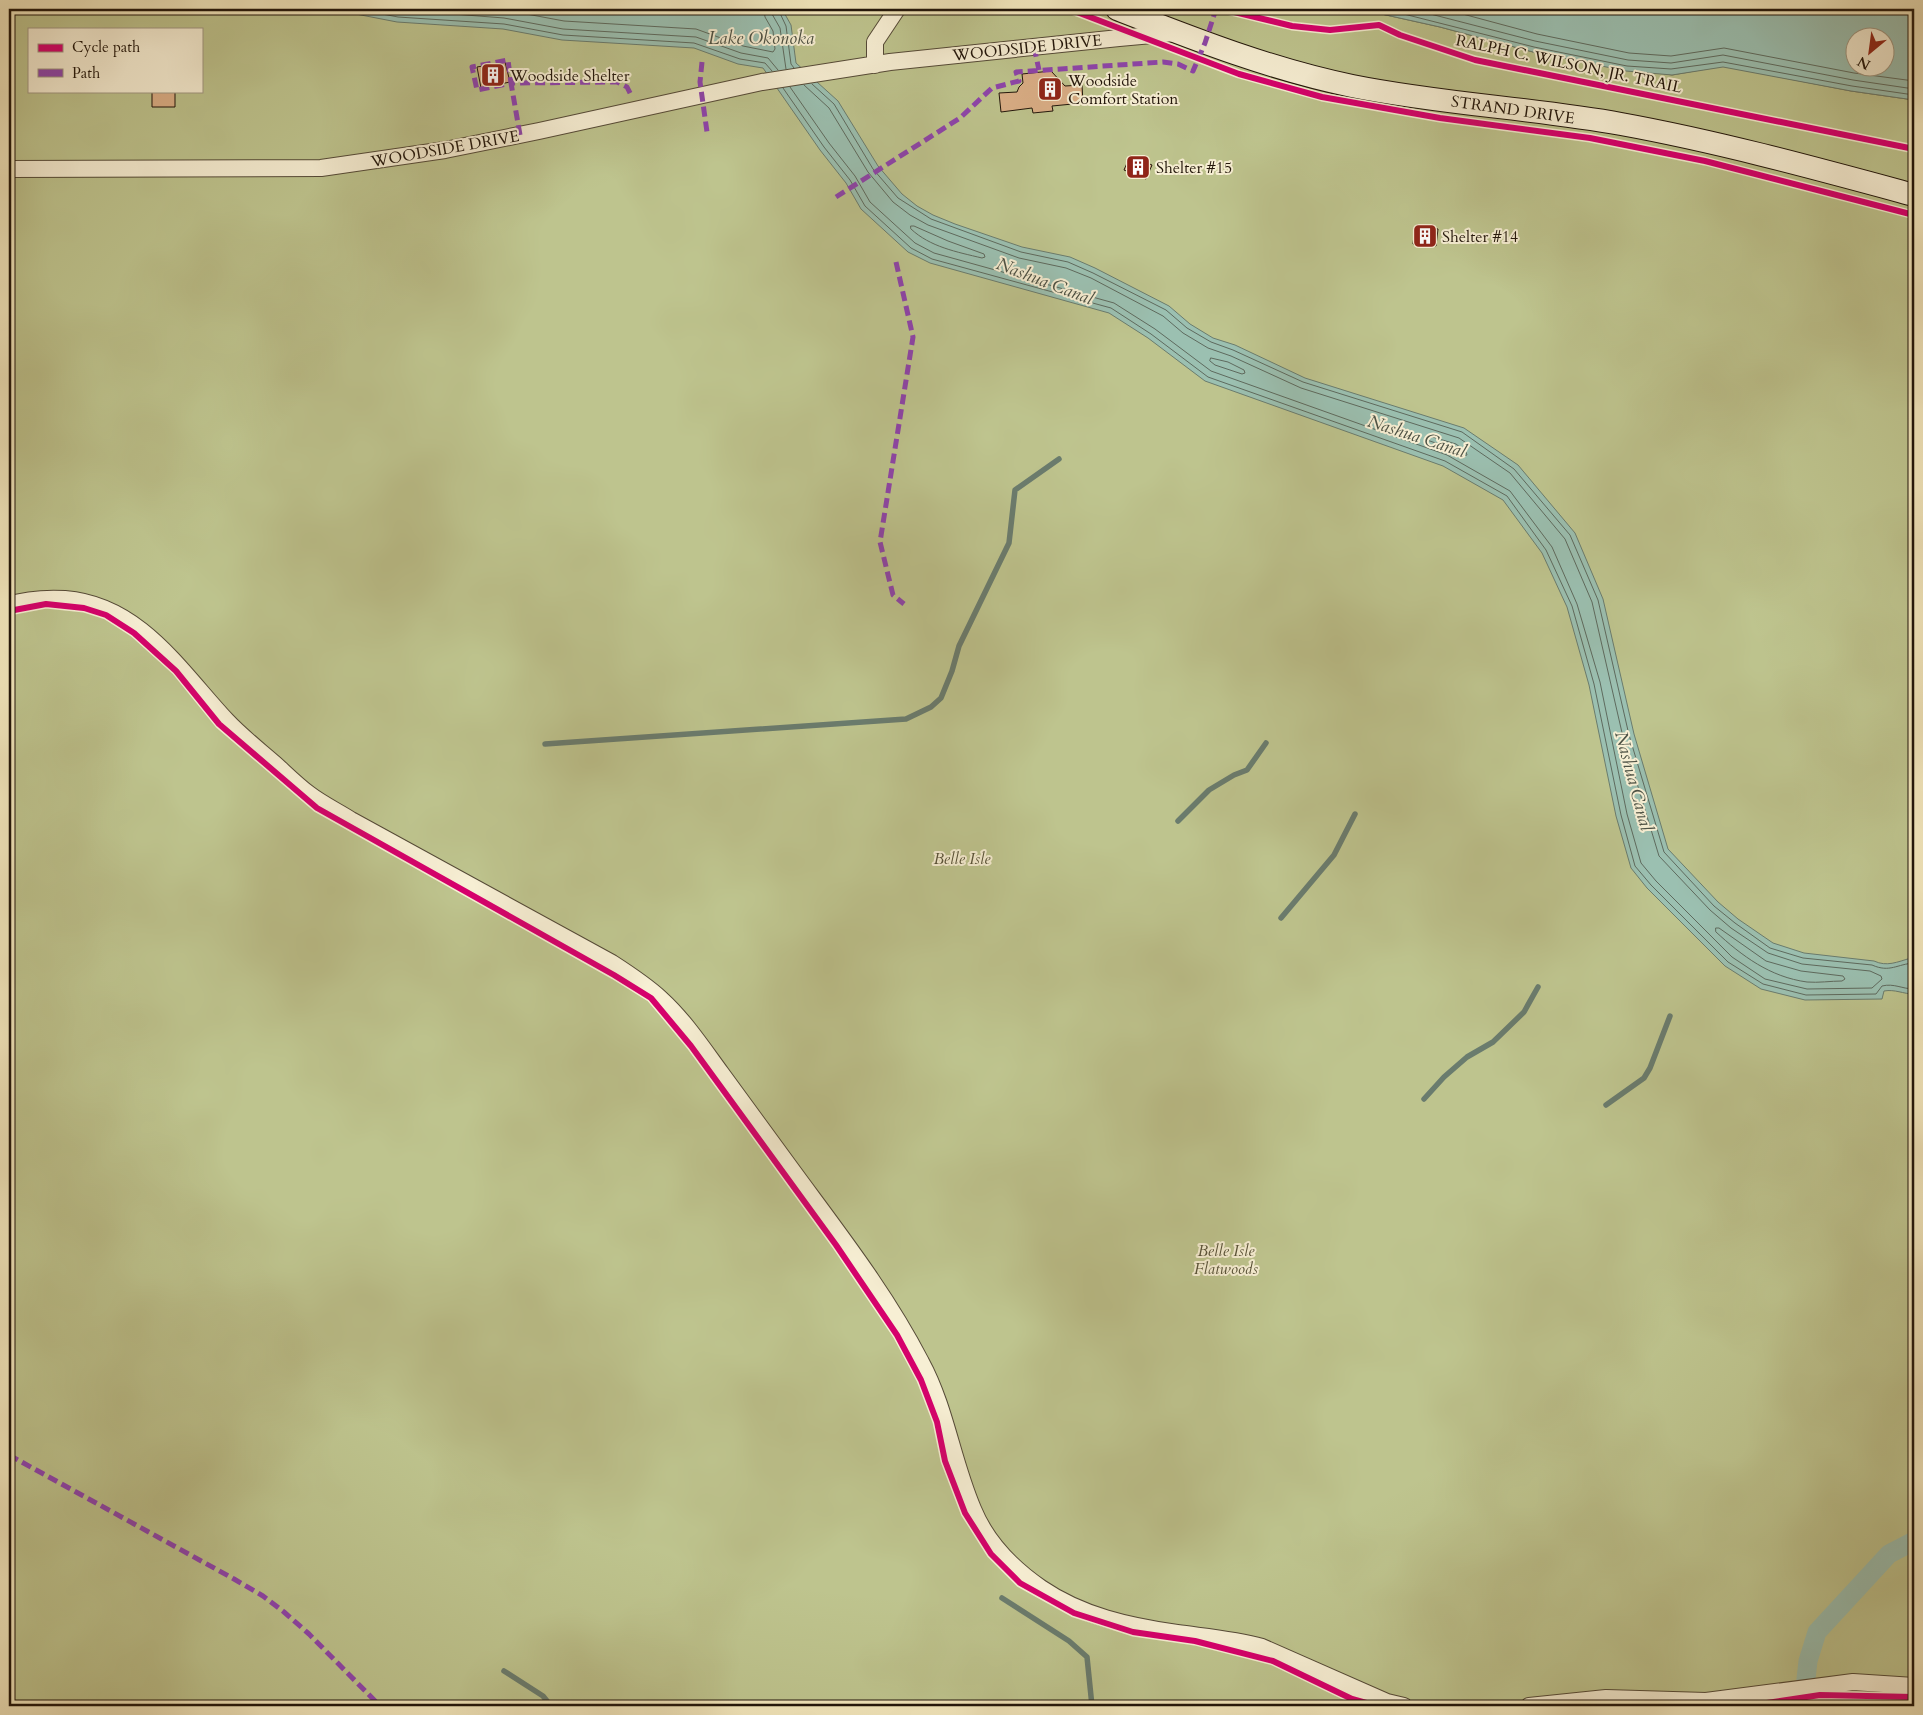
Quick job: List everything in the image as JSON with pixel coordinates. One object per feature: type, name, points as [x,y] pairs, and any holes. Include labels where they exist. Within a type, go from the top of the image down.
[{"type":"street","points":[[875,65],[875,42],[897,9]]},
{"type":"street","name":"STRAND DRIVE","points":[[1117,9],[1253,60],[1298,74],[1408,95],[1555,113],[1621,124],[1725,147],[1914,195]]},
{"type":"street","name":"WOODSIDE DRIVE","points":[[9,169],[321,168],[445,150],[539,132],[762,82],[875,65],[1179,33]]},
{"type":"street","points":[[9,606],[31,599],[72,600],[94,604],[124,618],[153,640],[181,668],[227,722],[309,794],[360,825],[612,963],[638,980],[661,999],[696,1039],[858,1260],[896,1318],[935,1390],[973,1508],[980,1522],[1001,1554],[1040,1587],[1063,1602],[1120,1624],[1241,1641],[1262,1646],[1387,1702],[1404,1706]]},
{"type":"street","points":[[1529,1706],[1606,1698],[1706,1701],[1854,1682],[1914,1686]]},
{"type":"green space","name":"Belle Isle","points":[[9,9],[1359,9],[1440,27],[1533,52],[1672,75],[1723,66],[1851,91],[1914,100],[1914,1706],[9,1706]]},
{"type":"water","points":[[330,9],[782,9],[791,25],[796,63],[838,101],[878,166],[902,194],[917,206],[955,224],[1022,247],[1070,257],[1095,268],[1169,306],[1190,324],[1213,338],[1235,345],[1305,378],[1464,428],[1518,465],[1575,533],[1603,599],[1634,734],[1668,849],[1718,902],[1738,919],[1773,943],[1804,953],[1874,961],[1883,964],[1914,958],[1914,994],[1884,991],[1882,999],[1805,1000],[1761,989],[1725,966],[1647,888],[1631,868],[1616,816],[1589,685],[1567,607],[1542,553],[1503,500],[1443,466],[1205,381],[1148,338],[1109,313],[930,263],[908,252],[861,209],[846,183],[820,150],[763,68],[738,64],[694,48],[562,40],[503,29],[397,22]]},
{"type":"water","points":[[1359,9],[1914,9],[1914,100],[1851,91],[1723,67],[1672,75],[1626,71],[1533,52],[1440,27]]},
{"type":"building","name":"Woodside Shelter","points":[[505,62],[510,82],[481,88],[477,67]]},
{"type":"building","name":"Woodside Comfort Station","points":[[1051,71],[1065,86],[1082,85],[1083,103],[1052,106],[1053,111],[1033,113],[1032,108],[1001,112],[999,93],[1017,92],[1023,83],[1022,74]]},
{"type":"building","points":[[152,92],[175,92],[175,107],[152,107]]},
{"type":"building","name":"Shelter #15","points":[[1130,156],[1152,165],[1146,179],[1124,170]]},
{"type":"building","name":"Shelter #14","points":[[1415,226],[1438,229],[1436,246],[1413,244]]},
{"type":"waterway","points":[[545,744],[906,719],[931,707],[941,698],[952,671],[959,646],[1009,543],[1015,490],[1059,459]]},
{"type":"waterway","points":[[1178,821],[1209,790],[1234,775],[1247,770],[1266,743]]},
{"type":"waterway","points":[[1281,918],[1334,855],[1355,814]]},
{"type":"waterway","points":[[1424,1099],[1444,1077],[1467,1057],[1493,1042],[1524,1012],[1538,987]]},
{"type":"waterway","points":[[1606,1105],[1644,1078],[1650,1068],[1670,1016]]},
{"type":"waterway","points":[[1803,1706],[1808,1661],[1817,1632],[1889,1554],[1914,1541]]},
{"type":"waterway","points":[[1002,1598],[1069,1641],[1087,1657],[1092,1706]]},
{"type":"waterway","points":[[504,1671],[543,1696],[551,1706]]},
{"type":"marked path","points":[[836,197],[960,118],[992,88],[1019,81],[1016,72],[1163,62],[1178,64],[1193,71],[1205,43],[1216,9]]},
{"type":"marked path","points":[[1034,47],[1039,70]]},
{"type":"marked path","points":[[520,135],[511,83],[477,90],[472,67],[508,60],[511,83],[617,82],[627,87],[632,97]]},
{"type":"marked path","points":[[702,62],[700,82],[707,132]]},
{"type":"marked path","points":[[896,262],[913,337],[880,542],[893,595],[904,604]]},
{"type":"marked path","points":[[9,1455],[263,1596],[309,1634],[380,1706]]},
{"type":"cycle path","points":[[1069,9],[1239,74],[1322,97],[1440,118],[1590,138],[1705,161],[1914,215]]},
{"type":"cycle path","name":"RALPH C. WILSON, JR. TRAIL","points":[[1222,9],[1292,26],[1330,30],[1379,25],[1400,35],[1475,60],[1914,149]]},
{"type":"cycle path","points":[[9,611],[46,604],[84,608],[106,615],[134,633],[176,671],[219,724],[317,808],[614,975],[651,998],[691,1046],[836,1245],[897,1335],[921,1380],[937,1422],[945,1461],[965,1513],[991,1554],[1020,1583],[1074,1613],[1133,1632],[1195,1641],[1273,1661],[1352,1699],[1377,1706]]},
{"type":"cycle path","points":[[1746,1706],[1820,1695],[1914,1697]]},
{"type":"place","name":"Woodside Shelter","points":[[493,75]]},
{"type":"place","name":"Woodside Comfort Station","points":[[1050,89]]},
{"type":"place","name":"Shelter #15","points":[[1138,167]]},
{"type":"place","name":"Shelter #14","points":[[1425,236]]},
{"type":"water label","name":"Lake Okonoka","points":[[761,38]]},
{"type":"water label","name":"Nashua Canal","points":[[1045,281]]},
{"type":"water label","name":"Nashua Canal","points":[[1417,436]]},
{"type":"water label","name":"Nashua Canal","points":[[1634,781]]},
{"type":"park label","name":"Belle Isle Flatwoods","points":[[1226,1259]]}]
